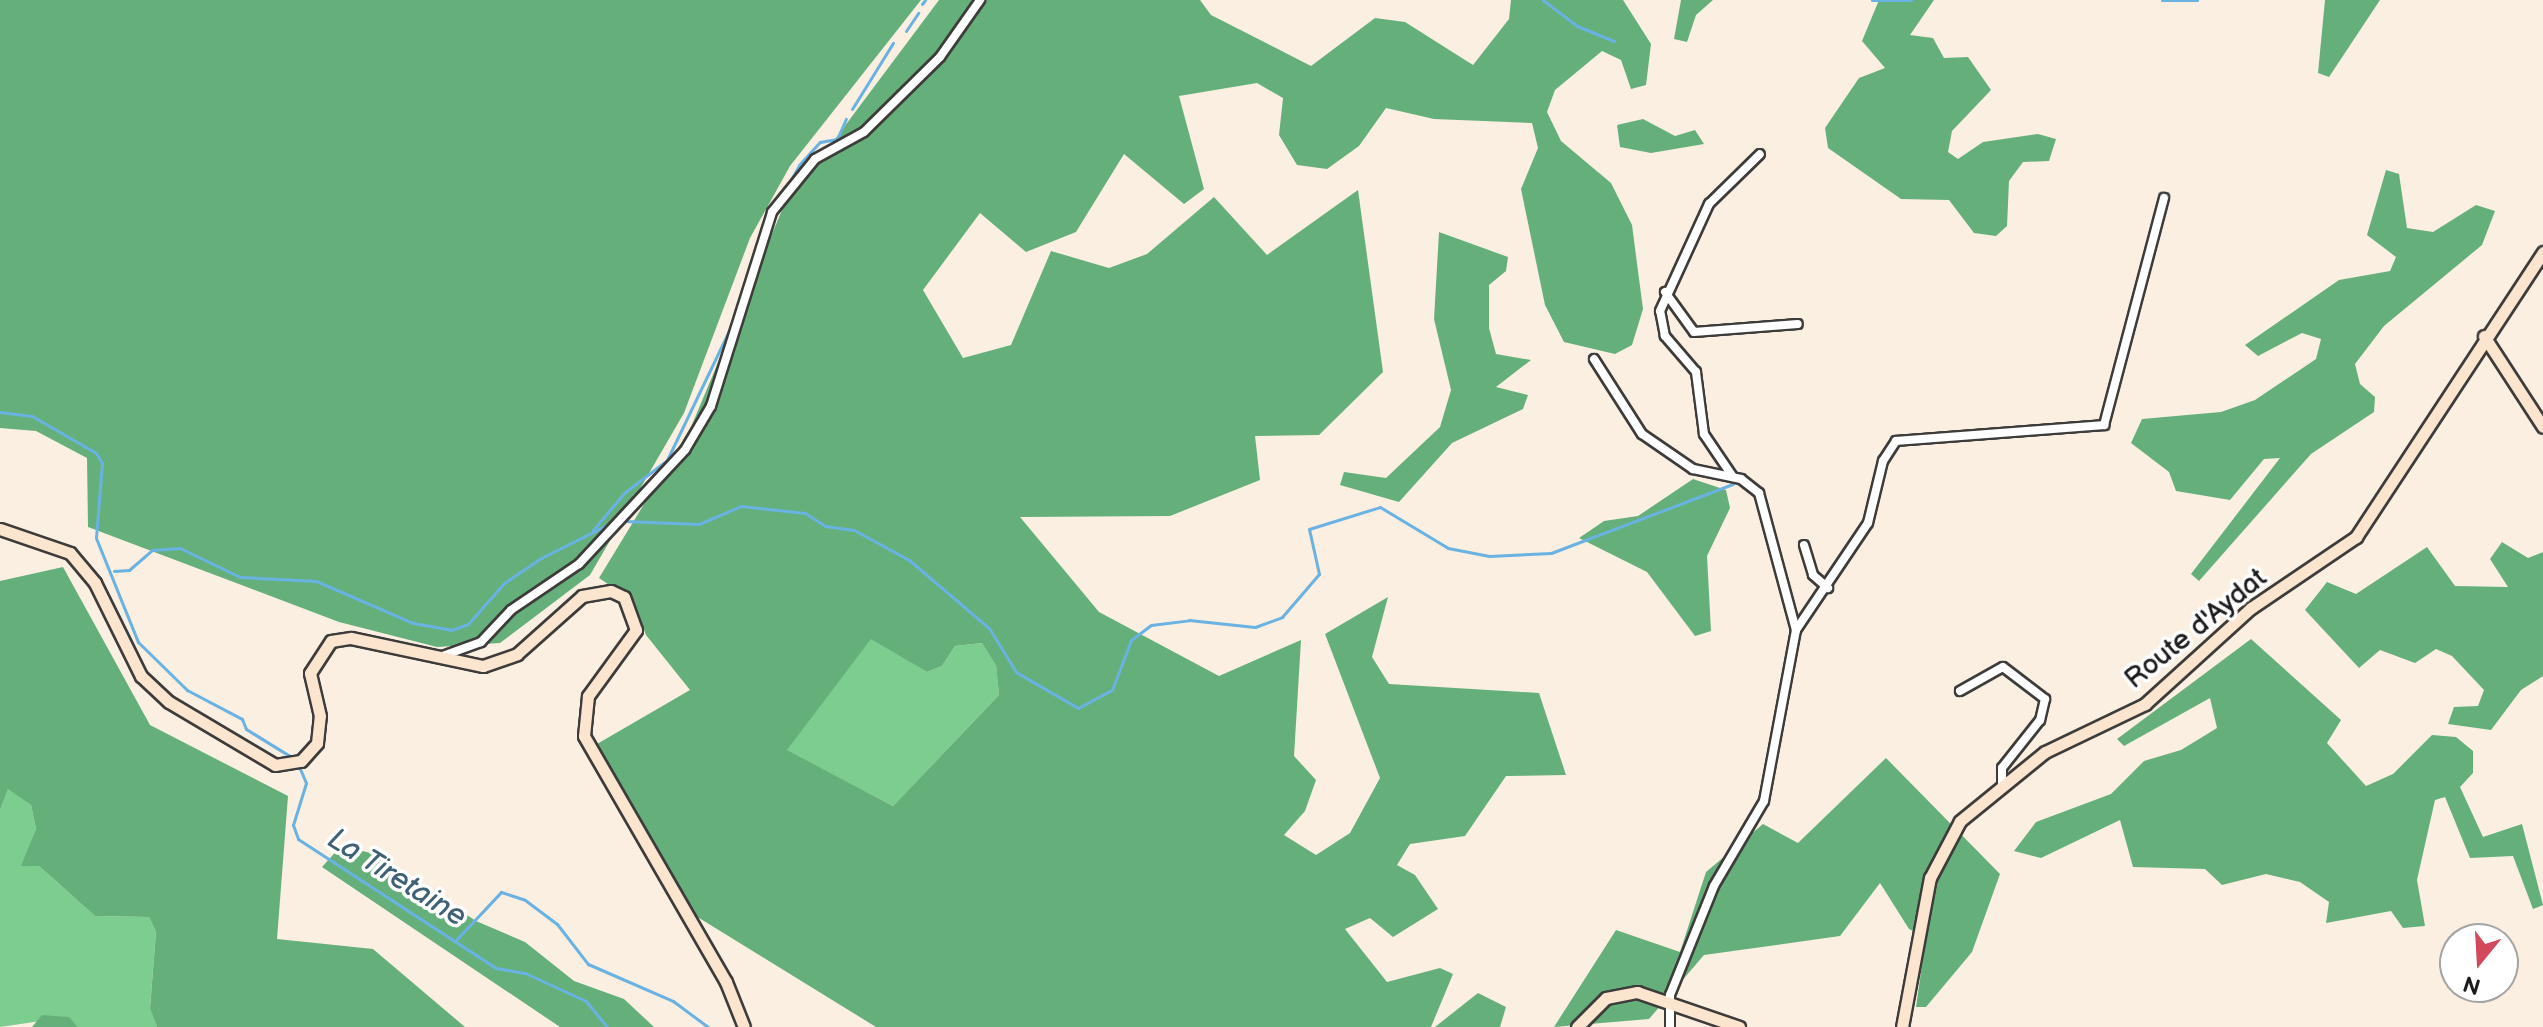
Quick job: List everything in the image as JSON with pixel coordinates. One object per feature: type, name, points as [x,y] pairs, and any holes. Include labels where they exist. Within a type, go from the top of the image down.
[{"type":"main road","name":"Route d'Aydat","points":[[1902,1027],[1937,859],[1960,821],[2045,752],[2145,704],[2251,608],[2340,553],[2370,519],[2484,336],[2543,252]]},
{"type":"main road","points":[[2484,336],[2543,427]]},
{"type":"main road","points":[[0,529],[70,553],[95,583],[141,676],[233,743],[286,766],[301,761],[321,731],[310,673],[320,649],[351,638],[434,659],[500,662],[567,605],[598,590],[632,606],[632,644],[588,696],[584,736],[726,982],[744,1027]]},
{"type":"main road","points":[[1577,1027],[1617,993],[1670,1000],[1739,1027]]},
{"type":"street","points":[[434,659],[481,642],[511,610],[579,564],[685,450],[711,406],[772,212],[815,159],[864,132],[940,57],[980,0]]},
{"type":"street","points":[[1734,478],[1698,419],[1696,372],[1665,336],[1665,292],[1709,204],[1760,154]]},
{"type":"street","points":[[1796,630],[1828,588],[1868,523],[1883,461],[1896,441],[2104,425],[2113,414],[2164,198]]},
{"type":"street","points":[[1665,292],[1694,332],[1798,324]]},
{"type":"street","points":[[1594,359],[1642,434],[1708,476],[1734,478],[1759,493],[1796,630],[1764,801],[1714,886],[1670,1000],[1670,1027]]},
{"type":"street","points":[[1804,545],[1813,575],[1828,588]]},
{"type":"street","points":[[1960,691],[2003,667],[2045,699],[2040,720],[2002,768],[2002,784]]},
{"type":"green space","points":[[0,0],[921,0],[790,166],[750,238],[684,413],[590,575],[500,643],[437,647],[339,622],[88,527],[87,458],[36,431],[0,428]]},
{"type":"green space","points":[[939,0],[1200,0],[1211,15],[1311,66],[1375,18],[1405,22],[1473,65],[1509,19],[1511,0],[1623,0],[1651,44],[1646,85],[1631,89],[1621,60],[1602,51],[1555,90],[1547,112],[1561,141],[1611,183],[1632,225],[1643,309],[1632,345],[1615,354],[1564,342],[1545,305],[1521,189],[1538,148],[1532,123],[1434,119],[1386,108],[1359,146],[1327,169],[1297,165],[1279,135],[1283,98],[1257,83],[1179,96],[1204,189],[1184,204],[1124,154],[1076,232],[1026,252],[980,213],[923,290],[963,358],[1011,345],[1051,251],[1109,268],[1147,254],[1214,197],[1267,255],[1358,190],[1383,372],[1319,435],[1255,436],[1260,480],[1170,516],[1020,517],[1099,612],[1219,676],[1301,640],[1294,756],[1316,780],[1305,811],[1284,835],[1316,855],[1350,833],[1380,778],[1325,634],[1388,597],[1372,657],[1389,684],[1539,693],[1566,775],[1506,776],[1465,836],[1410,844],[1397,865],[1415,875],[1438,909],[1393,937],[1370,918],[1345,929],[1387,982],[1440,968],[1453,974],[1431,1027],[876,1027],[691,913],[597,744],[690,690],[646,635],[633,601],[599,578],[691,427],[782,210]],"holes":[[[871,639],[927,672],[942,666],[955,646],[982,643],[996,665],[999,695],[893,806],[787,750]]]},
{"type":"green space","points":[[1681,0],[1713,0],[1696,15],[1687,42],[1674,39]]},
{"type":"green space","points":[[1879,0],[1934,0],[1910,35],[1933,38],[1944,58],[1968,57],[1991,90],[1952,131],[1948,152],[1958,159],[1983,142],[2038,134],[2056,139],[2049,161],[2023,162],[2009,181],[2007,226],[1996,236],[1974,233],[1949,200],[1901,199],[1828,148],[1825,128],[1859,78],[1885,68],[1862,41]]},
{"type":"green space","points":[[2325,0],[2380,0],[2329,77],[2318,73]]},
{"type":"green space","points":[[1643,119],[1675,136],[1695,130],[1704,144],[1651,153],[1620,147],[1617,125]]},
{"type":"green space","points":[[2386,170],[2399,174],[2407,228],[2433,232],[2476,205],[2495,211],[2482,245],[2384,326],[2355,364],[2360,384],[2375,397],[2374,412],[2311,454],[2199,581],[2191,574],[2280,458],[2264,459],[2230,500],[2176,491],[2169,472],[2131,443],[2142,419],[2221,412],[2255,400],[2316,359],[2321,339],[2302,333],[2258,356],[2245,345],[2339,280],[2390,271],[2396,257],[2367,235]]},
{"type":"green space","points":[[1439,232],[1508,257],[1506,271],[1489,285],[1489,328],[1496,354],[1531,360],[1496,387],[1528,395],[1523,409],[1452,443],[1399,502],[1340,485],[1344,472],[1386,478],[1440,427],[1451,390],[1434,319]]},
{"type":"green space","points":[[1693,479],[1726,490],[1730,508],[1707,556],[1711,631],[1695,636],[1647,572],[1579,538],[1604,521],[1638,516]]},
{"type":"green space","points":[[2502,542],[2528,558],[2543,552],[2543,676],[2521,690],[2491,730],[2448,724],[2454,707],[2478,706],[2484,690],[2452,656],[2436,649],[2415,663],[2380,650],[2359,668],[2305,610],[2327,582],[2356,594],[2427,547],[2455,586],[2508,587],[2490,559]]},
{"type":"green space","points":[[63,567],[150,725],[288,796],[277,939],[373,949],[465,1027],[157,1027],[150,1008],[156,932],[149,917],[95,916],[39,866],[21,866],[36,829],[31,805],[8,789],[0,810],[0,581]]},
{"type":"green space","points":[[871,638],[927,672],[942,666],[955,646],[982,643],[996,664],[999,695],[893,806],[786,750]]},
{"type":"green space","points":[[2251,639],[2341,720],[2327,743],[2366,786],[2393,774],[2432,735],[2456,737],[2473,751],[2473,773],[2460,787],[2483,837],[2522,824],[2543,905],[2533,909],[2513,856],[2470,858],[2445,797],[2435,800],[2417,880],[2425,926],[2403,928],[2391,911],[2326,923],[2329,902],[2300,882],[2266,874],[2222,885],[2205,869],[2133,867],[2120,820],[2041,858],[2014,851],[2036,822],[2111,794],[2144,761],[2181,750],[2217,728],[2210,698],[2124,746],[2117,739]]},
{"type":"green space","points":[[1886,758],[2000,874],[1972,952],[1926,1007],[1916,1007],[1926,937],[1909,929],[1880,883],[1840,936],[1704,955],[1649,1019],[1554,1027],[1616,930],[1680,952],[1706,872],[1763,824],[1798,843]]},
{"type":"green space","points":[[8,788],[31,805],[36,829],[22,866],[39,866],[95,916],[149,917],[156,932],[150,1007],[157,1027],[78,1027],[68,1017],[0,1027],[0,810]]},
{"type":"green space","points":[[341,846],[375,854],[476,921],[525,942],[574,981],[624,999],[654,1027],[560,1027],[322,867]]},
{"type":"green space","points":[[1478,993],[1506,1007],[1500,1027],[1435,1027]]},
{"type":"green space","points":[[42,1015],[69,1017],[78,1027],[32,1027]]},
{"type":"waterway","points":[[922,4],[925,0]]},
{"type":"waterway","points":[[1543,0],[1577,26],[1614,41]]},
{"type":"waterway","points":[[1872,0],[1911,0]]},
{"type":"waterway","points":[[2162,0],[2197,0]]},
{"type":"waterway","points":[[906,31],[918,13]]},
{"type":"waterway","points":[[852,109],[893,43]]},
{"type":"waterway","points":[[782,195],[799,165],[820,142],[837,139],[846,119]]},
{"type":"waterway","points":[[738,309],[752,264]]},
{"type":"waterway","points":[[593,530],[624,493],[667,460],[736,316]]},
{"type":"waterway","name":"La Tiretaine","points":[[0,412],[32,416],[96,453],[102,463],[96,538],[138,642],[187,690],[242,719],[246,729],[293,758]]},
{"type":"waterway","points":[[624,521],[699,524],[741,506],[805,513],[825,526],[854,530],[909,560],[989,628],[1016,672],[1078,708],[1112,690],[1131,640],[1151,625],[1189,620],[1255,627],[1282,617],[1319,574],[1309,529],[1380,507],[1448,548],[1489,556],[1551,553],[1733,484]]},
{"type":"waterway","points":[[114,571],[129,570],[152,550],[180,548],[240,577],[316,581],[413,623],[451,630],[468,624],[504,583],[541,558],[607,525]]},
{"type":"waterway","name":"La Tiretaine","points":[[298,764],[306,783],[293,825],[298,839],[496,968],[525,973],[586,1001],[607,1027]]},
{"type":"waterway","points":[[456,940],[501,892],[525,900],[557,924],[588,964],[673,1001],[708,1027]]}]
